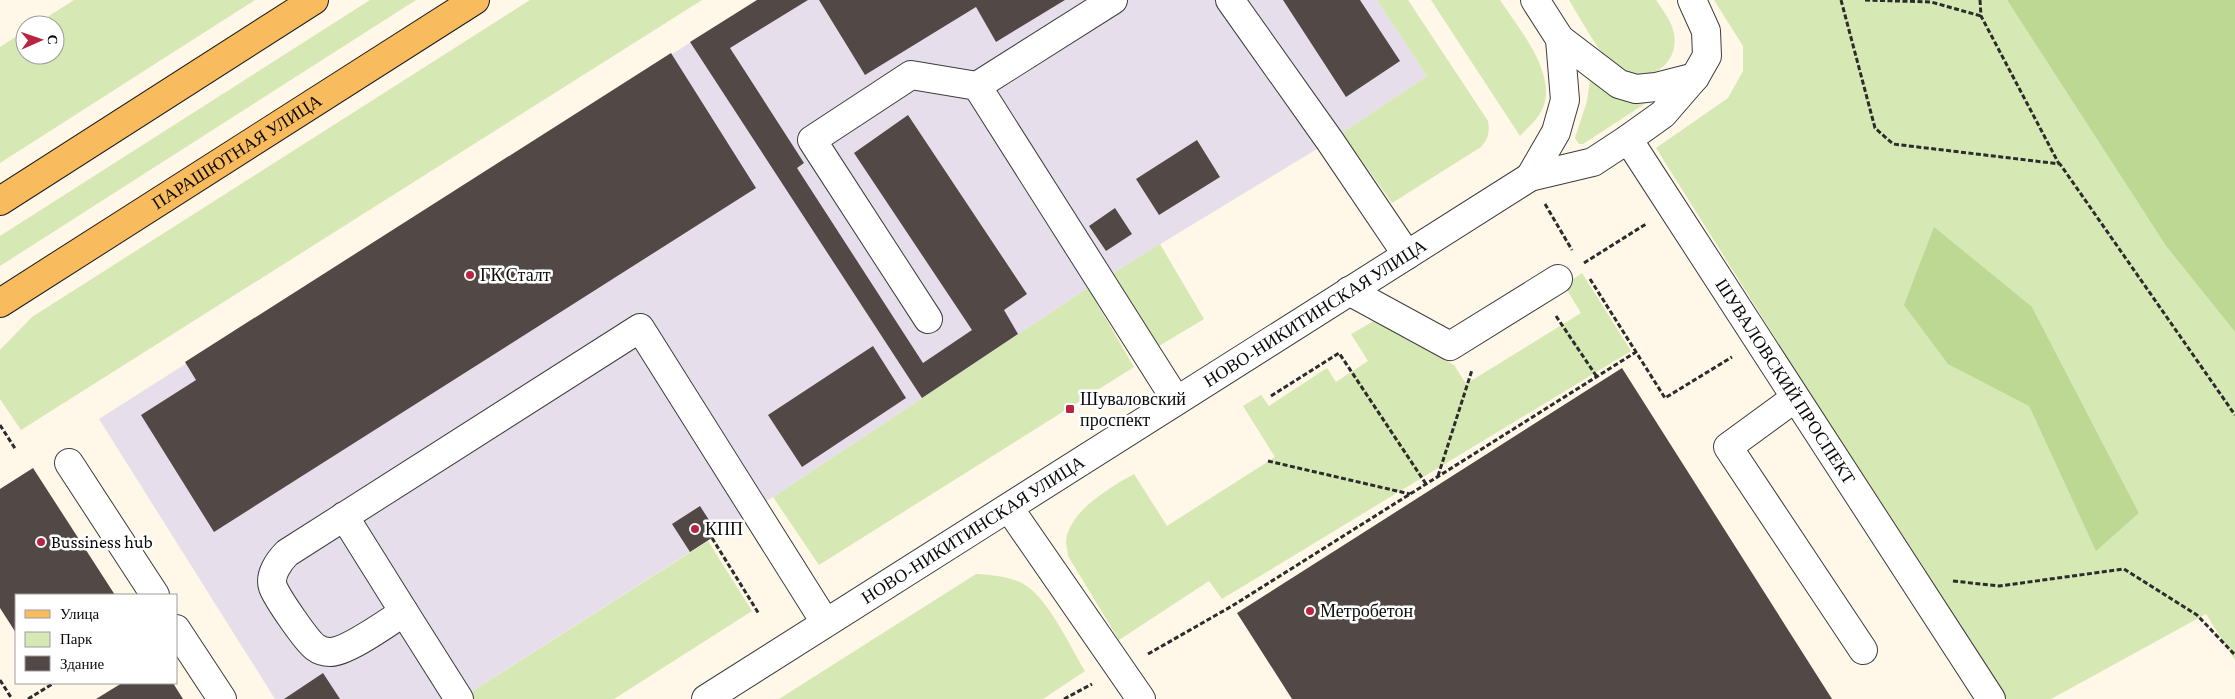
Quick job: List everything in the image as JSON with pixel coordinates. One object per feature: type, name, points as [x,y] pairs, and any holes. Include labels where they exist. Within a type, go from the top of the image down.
[{"type":"main road","points":[[0,201],[314,0]]},
{"type":"main road","name":"ПАРАШЮТНАЯ УЛИЦА","points":[[0,303],[475,0]]},
{"type":"street","points":[[928,320],[812,140],[911,75],[977,86],[1113,0]]},
{"type":"street","points":[[1230,0],[1330,141],[1407,255]]},
{"type":"street","points":[[1535,0],[1560,39],[1619,84],[1636,89],[1656,87],[1694,77]]},
{"type":"street","points":[[1628,139],[1663,114],[1694,77],[1707,56],[1706,31],[1692,0]]},
{"type":"street","points":[[1530,178],[1556,132],[1566,100],[1560,39]]},
{"type":"street","points":[[977,86],[1176,400]]},
{"type":"street","name":"НОВО-НИКИТИНСКАЯ УЛИЦА","points":[[706,699],[1176,400],[1530,178],[1593,162],[1628,139]]},
{"type":"street","name":"ШУВАЛОВСКИЙ ПРОСПЕКТ","points":[[1628,139],[1991,699]]},
{"type":"street","points":[[1349,291],[1450,346],[1548,284]]},
{"type":"street","points":[[404,612],[340,651],[328,652],[317,648],[307,639],[273,586],[273,573],[279,561],[287,553],[640,328],[825,622]]},
{"type":"street","points":[[1795,398],[1728,447],[1863,650]]},
{"type":"street","points":[[69,463],[154,594]]},
{"type":"street","points":[[1009,508],[1141,699]]},
{"type":"street","points":[[344,516],[460,699]]},
{"type":"street","points":[[178,632],[222,699]]},
{"type":"path","points":[[1841,0],[1875,128],[1893,144],[2060,164]]},
{"type":"path","points":[[1865,0],[1932,2],[1981,16]]},
{"type":"path","points":[[1980,0],[1981,16],[2060,164],[2235,414]]},
{"type":"path","points":[[1598,377],[1548,284],[1672,208]]},
{"type":"path","points":[[1549,210],[1665,398],[1758,341]]},
{"type":"path","points":[[1064,699],[1120,670],[1232,606],[1636,352]]},
{"type":"path","points":[[1271,396],[1339,353],[1426,484]]},
{"type":"path","points":[[1438,477],[1473,368]]},
{"type":"path","points":[[0,425],[16,450]]},
{"type":"path","points":[[1268,461],[1410,494]]},
{"type":"path","points":[[712,538],[759,614]]},
{"type":"path","points":[[1908,572],[1944,580],[1999,586],[2124,569],[2198,615],[2235,655]]},
{"type":"path","points":[[0,680],[12,699]]},
{"type":"path","points":[[28,699],[52,684]]},
{"type":"shaded area","points":[[757,0],[1377,0],[1427,76],[1330,141],[1088,288],[690,552],[460,699],[275,699],[99,419]]},
{"type":"green space","points":[[74,0],[255,0],[0,163],[0,47],[15,37],[15,65],[65,65],[65,15],[51,15]]},
{"type":"green space","points":[[370,0],[416,0],[0,266],[0,236]]},
{"type":"green space","points":[[530,0],[702,0],[21,430],[0,399],[0,350],[32,317]]},
{"type":"green space","points":[[1377,0],[1408,0],[1489,125],[1488,136],[1481,147],[1392,203],[1342,133],[1427,76]]},
{"type":"green space","points":[[1431,0],[1500,0],[1527,40],[1536,55],[1542,71],[1546,86],[1545,101],[1535,121],[1520,136]]},
{"type":"green space","points":[[1569,0],[1656,0],[1673,29],[1674,45],[1671,56],[1666,64],[1649,74],[1639,76],[1628,74],[1618,69],[1598,47]]},
{"type":"green space","points":[[1714,0],[2007,0],[2166,246],[2235,332],[2235,660],[2206,614],[2051,699],[2002,699],[1656,148],[1728,98],[1743,71],[1743,46]],"holes":[[[2032,307],[2139,513],[2096,550],[2029,406]]]},
{"type":"green space","points":[[2007,0],[2235,0],[2235,332],[2166,246]]},
{"type":"green space","points":[[1594,78],[1647,101],[1583,144],[1579,144],[1575,138],[1587,101],[1590,80]]},
{"type":"green space","points":[[1934,227],[2032,307],[2139,513],[2096,551],[2029,406],[1948,364],[1904,305]]},
{"type":"green space","points":[[1160,244],[1204,319],[1159,346],[1113,273]]},
{"type":"green space","points":[[1582,273],[1631,351],[1222,599],[1209,581],[1119,640],[1068,556],[1066,541],[1069,530],[1075,520],[1092,501],[1134,474],[1167,526],[1275,457],[1243,406],[1261,395],[1269,406],[1327,368],[1336,382],[1368,361],[1351,334],[1374,321],[1454,365],[1466,384],[1581,313],[1564,285]]},
{"type":"green space","points":[[1088,288],[1134,367],[819,565],[773,497]]},
{"type":"green space","points":[[708,541],[752,611],[614,699],[471,699],[468,694]]},
{"type":"green space","points":[[976,574],[1011,579],[1022,583],[1032,590],[1049,610],[1085,671],[1043,699],[779,699]]},
{"type":"building","points":[[757,0],[808,0],[730,48],[804,163],[797,168],[923,363],[972,330],[854,153],[908,115],[1027,294],[1004,310],[1018,334],[922,398],[690,42]]},
{"type":"building","points":[[819,0],[1065,0],[996,42],[976,7],[865,75]]},
{"type":"building","points":[[1283,0],[1360,0],[1400,61],[1346,97]]},
{"type":"building","name":"ГК Сталт","points":[[671,53],[756,188],[214,532],[141,415],[196,380],[185,362]]},
{"type":"building","points":[[1197,140],[1220,177],[1159,215],[1136,179]]},
{"type":"building","points":[[1115,208],[1132,234],[1106,251],[1089,226]]},
{"type":"building","points":[[873,346],[906,398],[802,467],[768,415]]},
{"type":"building","points":[[1622,368],[1832,699],[1292,699],[1237,613]]},
{"type":"building","name":"Bussiness hub","points":[[33,468],[114,594],[15,594],[15,631],[0,608],[0,489]]},
{"type":"building","name":"КПП","points":[[700,506],[718,534],[690,552],[672,524]]},
{"type":"building","points":[[323,673],[340,699],[284,699]]},
{"type":"building","points":[[120,684],[174,684],[183,699],[96,699]]},
{"type":"place","name":"ГК Сталт","points":[[470,275]]},
{"type":"place","name":"Шуваловский проспект","points":[[1070,409]]},
{"type":"place","name":"КПП","points":[[695,529]]},
{"type":"place","name":"Bussiness hub","points":[[41,542]]},
{"type":"place","name":"Метробетон","points":[[1310,611]]}]
